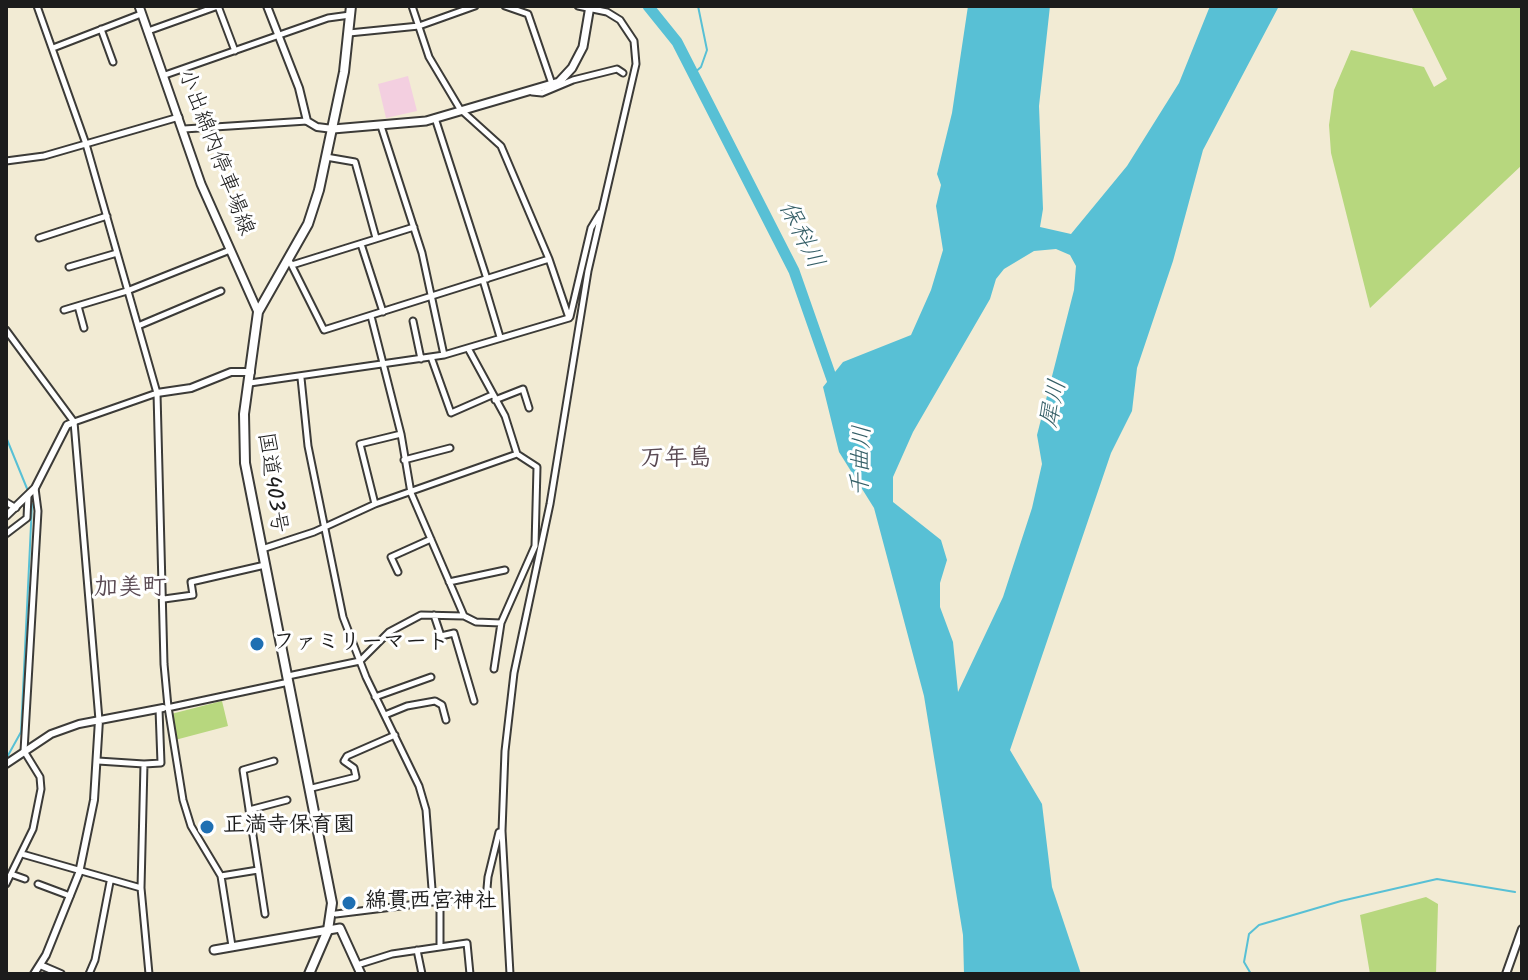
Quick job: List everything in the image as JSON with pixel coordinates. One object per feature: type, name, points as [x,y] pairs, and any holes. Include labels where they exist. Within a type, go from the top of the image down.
[{"type":"highway","name":"国道403号","points":[[309,974],[328,930],[332,903],[243,439],[258,312],[290,262],[308,224],[333,129],[350,10]]},
{"type":"main road","points":[[333,129],[435,118],[552,85],[572,68],[583,47],[590,7]]},
{"type":"main road","name":"小出綿内停車場線","points":[[141,10],[201,184],[258,312]]},
{"type":"main road","points":[[214,950],[340,928],[361,974]]},
{"type":"street","points":[[37,6],[86,144],[157,393],[164,599],[161,763],[98,761]]},
{"type":"street","points":[[148,31],[218,6],[235,51]]},
{"type":"street","points":[[267,6],[307,121]]},
{"type":"street","points":[[412,6],[429,57],[460,109],[501,146],[549,259],[569,318]]},
{"type":"street","points":[[348,33],[419,26],[475,6]]},
{"type":"street","points":[[505,6],[528,14],[552,85]]},
{"type":"street","points":[[509,974],[502,831],[505,751],[514,673],[600,213],[636,64],[634,41],[620,20],[590,7],[578,6]]},
{"type":"street","points":[[53,48],[141,10]]},
{"type":"street","points":[[165,75],[350,10]]},
{"type":"street","points":[[101,29],[113,62]]},
{"type":"street","points":[[532,92],[542,93],[617,69],[623,73]]},
{"type":"street","points":[[6,161],[86,144],[180,117]]},
{"type":"street","points":[[435,118],[500,337]]},
{"type":"street","points":[[184,129],[307,121],[317,127],[333,129]]},
{"type":"street","points":[[381,126],[433,296],[444,355]]},
{"type":"street","points":[[326,157],[355,162],[376,238]]},
{"type":"street","points":[[569,318],[591,228],[600,213]]},
{"type":"street","points":[[39,238],[107,216]]},
{"type":"street","points":[[414,227],[290,262],[324,330],[549,259]]},
{"type":"street","points":[[361,244],[383,312]]},
{"type":"street","points":[[64,310],[127,291],[231,249]]},
{"type":"street","points":[[69,267],[117,253]]},
{"type":"street","points":[[138,326],[221,291]]},
{"type":"street","points":[[78,306],[84,328]]},
{"type":"street","points":[[371,316],[401,434],[411,493],[464,616]]},
{"type":"street","points":[[250,383],[382,367],[469,350],[500,337],[569,318]]},
{"type":"street","points":[[413,321],[421,359]]},
{"type":"street","points":[[6,330],[74,422],[99,720],[98,761],[79,873],[34,974]]},
{"type":"street","points":[[469,350],[505,416],[517,454],[537,467],[538,547],[501,623],[494,669]]},
{"type":"street","points":[[431,357],[451,413],[523,389],[529,408]]},
{"type":"street","points":[[6,516],[35,488],[67,425],[157,393],[191,388],[231,372],[251,372]]},
{"type":"street","points":[[301,378],[308,446],[343,617],[375,697],[413,770],[426,810],[440,947]]},
{"type":"street","points":[[375,504],[360,444],[401,434]]},
{"type":"street","points":[[404,460],[450,448]]},
{"type":"street","points":[[262,549],[325,528],[375,504],[517,454]]},
{"type":"street","points":[[6,884],[33,829],[41,789],[40,777],[24,751],[38,511],[35,488]]},
{"type":"street","points":[[6,534],[27,518],[28,496]]},
{"type":"street","points":[[6,502],[17,508]]},
{"type":"street","points":[[398,572],[391,557],[431,539]]},
{"type":"street","points":[[164,599],[193,595],[191,582],[265,565]]},
{"type":"street","points":[[449,582],[505,570]]},
{"type":"street","points":[[6,764],[51,734],[99,720],[163,708],[360,661],[403,623],[421,615],[464,616],[476,622],[501,623]]},
{"type":"street","points":[[434,615],[441,636],[454,633],[474,701]]},
{"type":"street","points":[[375,697],[431,677]]},
{"type":"street","points":[[385,715],[407,706],[435,701],[442,705],[446,720]]},
{"type":"street","points":[[163,708],[191,826],[221,876],[232,947]]},
{"type":"street","points":[[312,788],[356,777],[354,768],[344,761],[347,756],[395,735]]},
{"type":"street","points":[[265,914],[243,770],[274,761]]},
{"type":"street","points":[[144,764],[141,888],[149,974]]},
{"type":"street","points":[[249,810],[287,800]]},
{"type":"street","points":[[336,914],[436,902],[486,900],[488,877],[499,832],[502,831]]},
{"type":"street","points":[[22,854],[79,873],[141,888]]},
{"type":"street","points":[[221,876],[258,870]]},
{"type":"street","points":[[11,874],[25,879]]},
{"type":"street","points":[[89,974],[95,960],[111,881]]},
{"type":"street","points":[[38,884],[70,896]]},
{"type":"street","points":[[332,903],[340,928]]},
{"type":"street","points":[[1506,974],[1522,929]]},
{"type":"street","points":[[357,965],[417,950],[467,943],[470,974]]},
{"type":"street","points":[[417,950],[422,974]]},
{"type":"street","points":[[40,965],[61,974]]},
{"type":"shaded area","points":[[408,76],[417,111],[386,118],[378,84]]},
{"type":"green space","points":[[1411,6],[1522,6],[1522,165],[1370,308],[1331,153],[1329,125],[1334,90],[1351,50],[1424,67],[1434,87],[1447,79]]},
{"type":"green space","points":[[222,701],[228,726],[175,740],[171,714]]},
{"type":"green space","points":[[1426,897],[1438,904],[1436,974],[1370,974],[1360,915]]},
{"type":"water","points":[[968,6],[1050,6],[1039,106],[1043,209],[1040,227],[1071,234],[1127,166],[1179,83],[1210,6],[1279,6],[1203,150],[1173,261],[1137,368],[1132,411],[1111,453],[1010,750],[1042,804],[1052,887],[1081,974],[964,974],[963,935],[924,696],[874,508],[839,452],[823,387],[843,362],[911,335],[931,290],[943,250],[936,206],[941,185],[937,174],[952,113]],"holes":[[[1056,249],[1070,255],[1076,266],[1074,290],[1037,435],[1042,464],[1032,508],[1003,597],[958,692],[953,642],[940,607],[940,583],[947,560],[941,540],[893,502],[893,477],[913,432],[990,299],[996,279],[1004,269],[1034,251]]]},
{"type":"waterway","name":"保科川","points":[[648,6],[677,42],[794,271],[835,388]]},
{"type":"waterway","points":[[693,74],[701,67],[707,50],[698,6]]},
{"type":"waterway","points":[[6,437],[28,491]]},
{"type":"waterway","points":[[6,759],[21,732],[32,504]]},
{"type":"waterway","points":[[1251,974],[1244,962],[1249,934],[1259,925],[1341,901],[1437,879],[1515,892]]},
{"type":"place","name":"ファミリーマート","points":[[257,644]]},
{"type":"place","name":"正満寺保育園","points":[[207,827]]},
{"type":"place","name":"綿貫西宮神社","points":[[349,903]]},
{"type":"district","name":"万年島","points":[[676,461]]},
{"type":"district","name":"加美町","points":[[130,590]]},
{"type":"water label","name":"犀川","points":[[1056,404]]},
{"type":"water label","name":"千曲川","points":[[864,461]]}]
